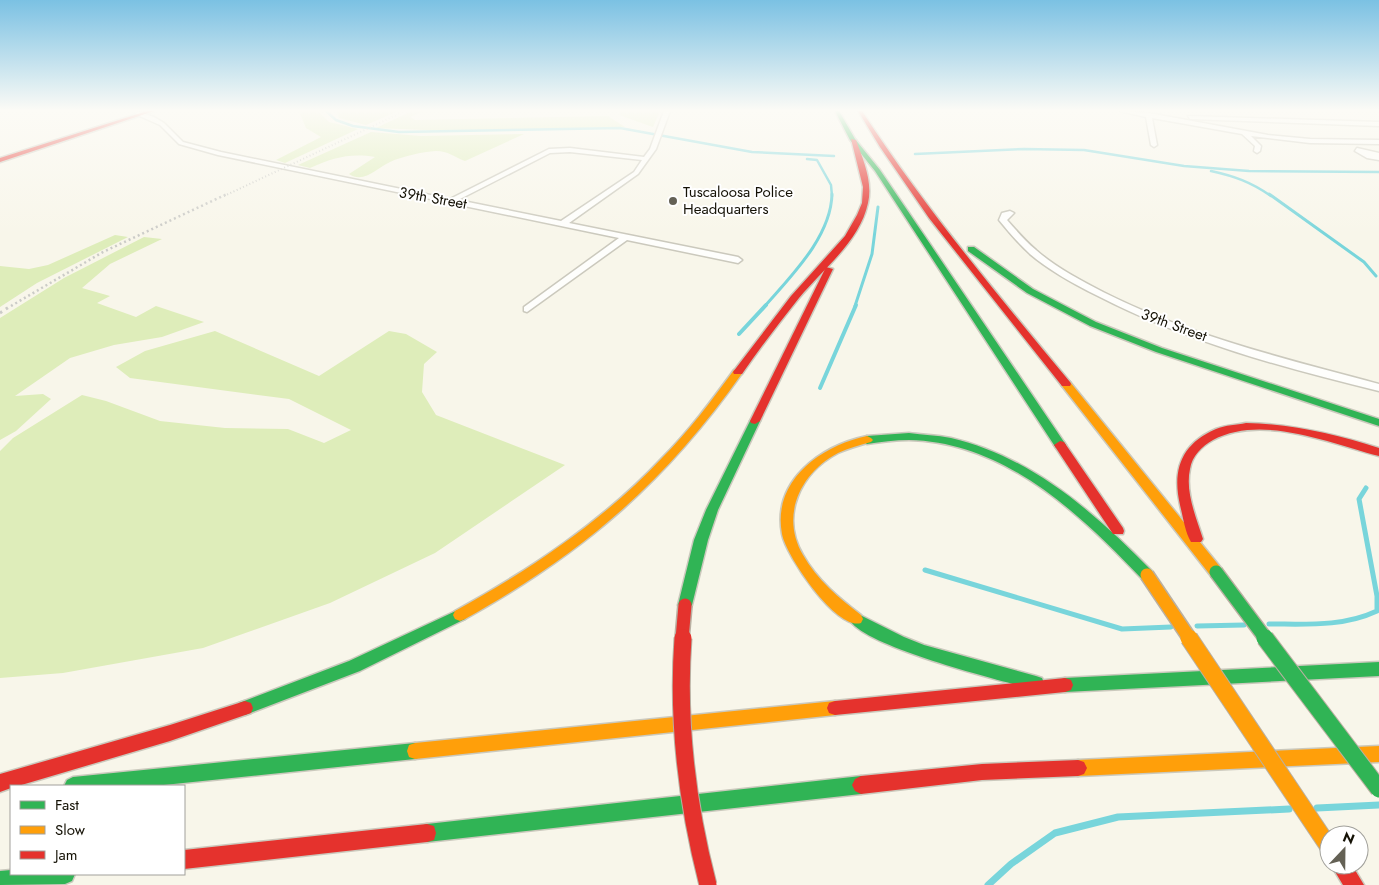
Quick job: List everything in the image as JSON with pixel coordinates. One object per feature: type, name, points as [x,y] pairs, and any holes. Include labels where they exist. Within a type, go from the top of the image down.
[{"type":"main road","points":[[0,160],[23,152]]},
{"type":"main road","points":[[708,885],[689,811],[682,766],[678,693],[685,605],[701,540],[712,510],[836,252],[863,208],[866,190],[857,152]]},
{"type":"main road","points":[[863,152],[1319,832]]},
{"type":"main road","points":[[886,152],[934,216],[1199,550],[1379,789]]},
{"type":"main road","points":[[934,216],[982,260],[1006,278],[1078,317],[1157,350],[1379,423]]},
{"type":"main road","points":[[0,783],[122,748],[278,697],[356,666],[431,631],[514,584],[603,522],[641,487],[671,455],[806,284],[836,252]]},
{"type":"main road","points":[[1199,550],[1184,499],[1186,461],[1197,443],[1218,431],[1249,426],[1287,428],[1329,436],[1379,452]]},
{"type":"main road","points":[[1049,686],[925,652],[877,630],[836,605],[807,574],[791,543],[787,520],[789,500],[802,475],[823,457],[837,449],[875,439],[920,437],[975,448],[1020,467],[1063,494],[1107,530],[1147,575]]},
{"type":"main road","points":[[83,785],[1049,686],[1379,669]]},
{"type":"main road","points":[[185,860],[982,772],[1379,754]]},
{"type":"main road","points":[[0,881],[55,875]]},
{"type":"main road","points":[[25,878],[75,885]]},
{"type":"street","name":"39th Street","points":[[215,152],[328,178],[738,260]]},
{"type":"street","points":[[450,201],[546,152]]},
{"type":"street","points":[[589,152],[646,159]]},
{"type":"street","points":[[563,224],[636,173],[649,152]]},
{"type":"street","points":[[1364,152],[1379,157]]},
{"type":"street","name":"39th Street","points":[[1010,213],[1004,216],[1003,220],[1036,255],[1125,306],[1216,339],[1379,388]]},
{"type":"street","points":[[527,309],[626,237]]},
{"type":"green space","points":[[291,152],[308,152],[285,163],[276,160]]},
{"type":"green space","points":[[326,152],[424,152],[395,160],[370,174],[360,177],[349,174],[375,157],[341,157],[310,168],[298,165]]},
{"type":"green space","points":[[445,152],[484,152],[465,161]]},
{"type":"green space","points":[[115,235],[128,237],[37,283],[0,307],[0,266],[29,269],[48,265]]},
{"type":"green space","points":[[144,237],[162,239],[110,264],[82,288],[110,296],[97,303],[136,317],[156,306],[204,322],[162,337],[114,345],[70,358],[15,396],[43,394],[51,399],[16,431],[0,440],[0,318],[64,278]]},
{"type":"green space","points":[[215,331],[319,376],[389,331],[406,334],[437,352],[424,364],[422,392],[436,415],[565,465],[435,553],[330,603],[203,648],[63,673],[0,678],[0,451],[13,438],[82,395],[106,401],[160,421],[225,428],[288,429],[324,443],[351,430],[289,399],[130,378],[116,367],[145,351]]},
{"type":"waterway","points":[[758,152],[834,156]]},
{"type":"waterway","points":[[915,154],[952,152]]},
{"type":"waterway","points":[[1098,152],[1184,166],[1249,171],[1379,172]]},
{"type":"waterway","points":[[807,159],[817,160],[831,185],[832,195]]},
{"type":"waterway","points":[[1211,171],[1242,180],[1271,196]]},
{"type":"waterway","points":[[1269,194],[1364,262],[1376,276]]},
{"type":"waterway","points":[[765,306],[808,255],[825,225],[830,210],[832,195]]},
{"type":"waterway","points":[[855,306],[872,254],[878,207]]},
{"type":"waterway","points":[[739,334],[766,305]]},
{"type":"waterway","points":[[820,388],[856,305]]},
{"type":"waterway","points":[[1269,624],[1324,624],[1351,620],[1377,611],[1377,596],[1359,499],[1366,488]]},
{"type":"waterway","points":[[925,570],[1122,629],[1171,627]]},
{"type":"waterway","points":[[1197,626],[1244,625]]},
{"type":"waterway","points":[[1317,808],[1379,805]]},
{"type":"waterway","points":[[988,885],[1011,864],[1055,833],[1118,817],[1289,809]]},
{"type":"railway","points":[[224,196],[317,152]]},
{"type":"railway","points":[[11,306],[103,252],[227,194]]},
{"type":"railway","points":[[0,313],[12,305]]},
{"type":"traffic: fast","points":[[863,152],[877,170],[1060,445]]},
{"type":"traffic: fast","points":[[971,249],[1030,291],[1093,324],[1159,350],[1379,423]]},
{"type":"traffic: fast","points":[[685,605],[701,540],[712,510],[755,421]]},
{"type":"traffic: fast","points":[[867,440],[909,437],[949,441],[987,453],[1023,470],[1057,492],[1089,518],[1147,575]]},
{"type":"traffic: fast","points":[[1216,572],[1379,789]]},
{"type":"traffic: fast","points":[[245,708],[355,666],[408,642],[460,615]]},
{"type":"traffic: fast","points":[[856,619],[898,642],[966,665],[1036,683]]},
{"type":"traffic: fast","points":[[1065,685],[1379,669]]},
{"type":"traffic: fast","points":[[83,785],[415,751]]},
{"type":"traffic: fast","points":[[427,833],[861,785]]},
{"type":"traffic: fast","points":[[0,881],[56,875]]},
{"type":"traffic: slow","points":[[460,615],[513,585],[563,551],[588,533],[634,493],[678,449],[738,372]]},
{"type":"traffic: slow","points":[[1066,384],[1216,572]]},
{"type":"traffic: slow","points":[[856,619],[839,606],[808,574],[796,555],[788,535],[786,515],[791,494],[811,467],[832,451],[849,444],[867,440]]},
{"type":"traffic: slow","points":[[1147,575],[1319,832]]},
{"type":"traffic: slow","points":[[415,751],[835,708]]},
{"type":"traffic: slow","points":[[1078,768],[1379,754]]},
{"type":"traffic: jam","points":[[0,160],[24,152]]},
{"type":"traffic: jam","points":[[738,372],[794,298],[839,248],[855,227],[861,215],[866,195],[863,171],[857,152]]},
{"type":"traffic: jam","points":[[887,152],[932,217],[1066,384]]},
{"type":"traffic: jam","points":[[755,421],[829,269]]},
{"type":"traffic: jam","points":[[1196,539],[1183,490],[1186,461],[1200,442],[1221,431],[1246,427],[1275,427],[1305,431],[1379,452]]},
{"type":"traffic: jam","points":[[1060,445],[1118,531]]},
{"type":"traffic: jam","points":[[685,605],[681,676],[683,746],[692,816],[708,885]]},
{"type":"traffic: jam","points":[[835,708],[1065,685]]},
{"type":"traffic: jam","points":[[0,783],[170,733],[245,708]]},
{"type":"traffic: jam","points":[[861,785],[982,772],[1078,768]]},
{"type":"traffic: jam","points":[[185,860],[427,833]]},
{"type":"traffic: jam","points":[[1348,875],[1354,885]]},
{"type":"place","name":"Tuscaloosa Police Headquarters","points":[[673,201]]}]
